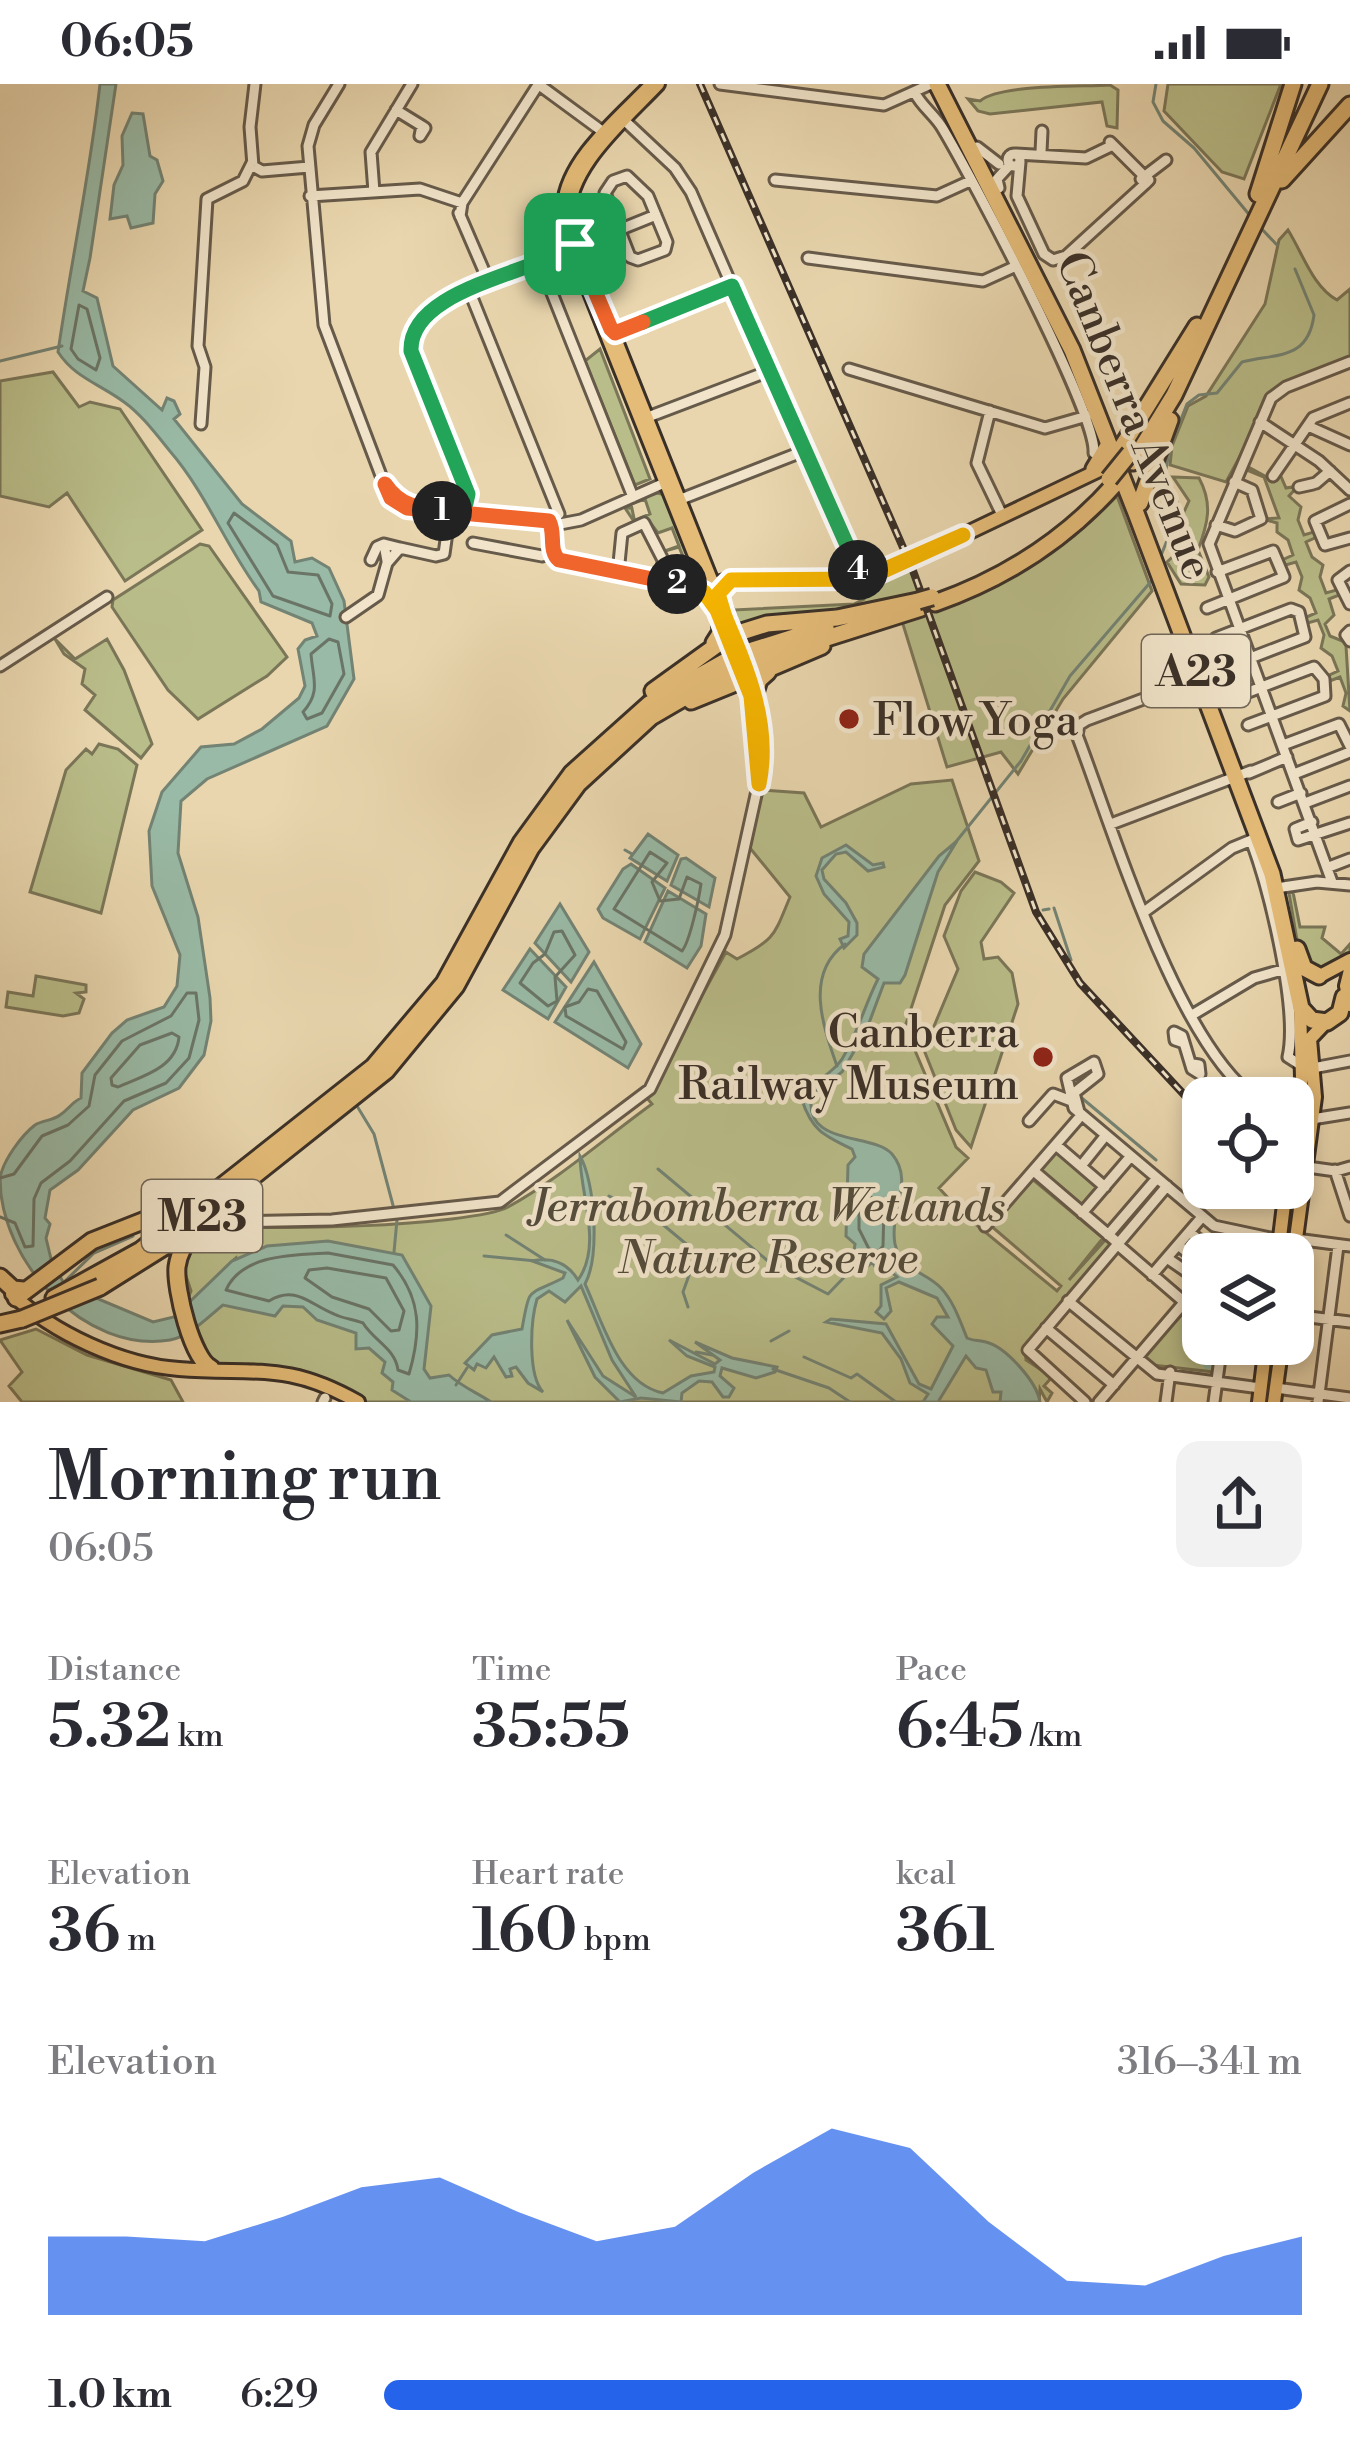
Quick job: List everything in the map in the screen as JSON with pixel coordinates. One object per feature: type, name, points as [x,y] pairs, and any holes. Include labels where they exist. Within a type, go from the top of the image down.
[{"type":"highway","points":[[1253,221],[1293,84]]},
{"type":"highway","points":[[1258,194],[1311,84]]},
{"type":"highway","points":[[1122,473],[1196,350],[1320,84]]},
{"type":"highway","name":"Canberra Avenue","points":[[938,85],[949,108],[1006,165]]},
{"type":"highway","name":"Canberra Avenue","points":[[938,85],[977,147],[1006,165]]},
{"type":"highway","points":[[1253,221],[1290,169],[1350,106]]},
{"type":"highway","name":"Canberra Avenue","points":[[1006,165],[997,194],[1070,342],[1258,837]]},
{"type":"highway","name":"M23","points":[[1122,473],[1253,221]]},
{"type":"highway","name":"Canberra Avenue","points":[[1070,342],[1093,410],[1122,473]]},
{"type":"highway","name":"M23","points":[[743,675],[998,577],[1043,549],[1122,473],[1196,350]]},
{"type":"highway","name":"Canberra Avenue","points":[[1161,576],[1280,893],[1299,961],[1306,971],[1334,981],[1347,1002]]},
{"type":"highway","points":[[713,589],[735,634]]},
{"type":"highway","points":[[618,736],[644,699],[721,635],[713,589]]},
{"type":"highway","points":[[711,645],[735,634],[927,602]]},
{"type":"highway","name":"M23","points":[[14,1304],[95,1284],[147,1260],[382,1066],[435,1005],[537,837],[618,736],[683,696],[927,602]]},
{"type":"highway","points":[[743,675],[760,678],[880,622]]},
{"type":"highway","name":"Canberra Avenue","points":[[1280,893],[1300,1005]]},
{"type":"highway","points":[[1320,976],[1304,984],[1300,1005],[1310,1019],[1350,1023]]},
{"type":"highway","points":[[1328,1022],[1347,1002]]},
{"type":"highway","points":[[14,1304],[57,1264],[100,1237],[182,1207],[298,1137]]},
{"type":"highway","points":[[196,1368],[177,1263],[188,1239],[298,1137]]},
{"type":"highway","points":[[0,1278],[15,1290],[14,1304]]},
{"type":"main road","points":[[655,84],[638,99],[571,187],[567,212],[572,250],[647,420],[671,493],[713,589],[764,579],[856,573],[901,563],[1066,485],[1122,473]]},
{"type":"main road","points":[[610,134],[655,84]]},
{"type":"main road","points":[[625,121],[638,99]]},
{"type":"main road","points":[[735,634],[743,675]]},
{"type":"main road","points":[[1285,938],[1317,1118],[1314,1126]]},
{"type":"main road","points":[[1320,976],[1350,966],[1347,1002]]},
{"type":"main road","points":[[1300,1005],[1302,1037]]},
{"type":"main road","points":[[1304,1077],[1311,1036],[1328,1022]]},
{"type":"main road","points":[[14,1304],[76,1337],[154,1365],[291,1375],[350,1400]]},
{"type":"main road","points":[[1262,1391],[1280,1365]]},
{"type":"main road","points":[[196,1368],[203,1379],[241,1371],[350,1400]]},
{"type":"street","points":[[201,424],[206,367],[198,346],[207,199],[243,181],[252,163],[255,84]]},
{"type":"street","points":[[339,84],[311,133],[309,167],[316,196],[312,212],[323,325],[385,484],[396,501],[419,509],[473,508],[532,518],[582,518],[634,497],[671,493],[804,451]]},
{"type":"street","points":[[374,192],[373,147],[412,84]]},
{"type":"street","points":[[460,216],[462,203],[538,84],[610,134]]},
{"type":"street","points":[[720,84],[884,105],[938,85]]},
{"type":"street","name":"Canberra Avenue","points":[[915,93],[940,124],[1006,165],[1027,258],[1093,410],[1094,435],[1122,473]]},
{"type":"street","points":[[395,110],[422,126]]},
{"type":"street","points":[[625,121],[684,180],[856,573]]},
{"type":"street","points":[[1041,152],[1042,131]]},
{"type":"street","points":[[775,180],[938,196],[1041,152],[1086,158],[1112,144],[1143,178]]},
{"type":"street","points":[[808,258],[983,281],[1027,258],[1054,257],[1070,249],[1166,160]]},
{"type":"street","points":[[252,163],[262,171],[309,167]]},
{"type":"street","points":[[1006,165],[1017,196],[1027,258]]},
{"type":"street","points":[[628,177],[649,196],[667,247],[640,260],[630,257],[620,230],[605,194],[615,180],[628,177]]},
{"type":"street","points":[[316,196],[439,192],[462,203]]},
{"type":"street","points":[[439,192],[460,216],[489,279]]},
{"type":"street","points":[[473,508],[410,343],[432,307],[489,279],[656,215]]},
{"type":"street","points":[[539,262],[634,497]]},
{"type":"street","points":[[611,334],[732,286]]},
{"type":"street","points":[[471,289],[555,519],[553,553],[560,561],[713,589]]},
{"type":"street","points":[[1332,882],[1209,544],[1260,422],[1281,390],[1350,362]]},
{"type":"street","points":[[849,369],[1051,428],[1093,410]]},
{"type":"street","points":[[647,420],[770,371]]},
{"type":"street","points":[[1273,476],[1316,415],[1350,403]]},
{"type":"street","points":[[990,411],[977,463],[999,513]]},
{"type":"street","points":[[1260,422],[1349,486]]},
{"type":"street","points":[[1308,425],[1350,445]]},
{"type":"street","points":[[1313,484],[1330,471]]},
{"type":"street","points":[[1216,524],[1235,531],[1261,519],[1252,490],[1234,482]]},
{"type":"street","points":[[1350,504],[1316,521],[1325,545],[1350,538]]},
{"type":"street","points":[[384,544],[442,555],[450,511]]},
{"type":"street","points":[[618,573],[622,533],[645,524],[664,562],[663,575]]},
{"type":"street","points":[[473,543],[542,556],[553,553]]},
{"type":"street","points":[[371,555],[384,544]]},
{"type":"street","points":[[346,617],[379,595],[387,563],[384,544]]},
{"type":"street","points":[[387,563],[400,548]]},
{"type":"street","points":[[1207,608],[1280,580],[1283,572],[1273,551],[1217,572]]},
{"type":"street","points":[[1350,571],[1338,580],[1350,604]]},
{"type":"street","points":[[643,576],[663,575],[713,589]]},
{"type":"street","points":[[0,666],[107,597]]},
{"type":"street","points":[[1216,638],[1294,609],[1299,613],[1305,637],[1227,667]]},
{"type":"street","points":[[1350,631],[1346,637],[1350,641]]},
{"type":"street","points":[[1238,696],[1316,666],[1324,679],[1325,696],[1248,725]]},
{"type":"street","points":[[1194,667],[1181,685],[1077,728],[1168,973],[1231,1077]]},
{"type":"street","points":[[233,1222],[332,1220],[500,1202],[650,1089],[722,949],[759,784],[758,729],[743,675]]},
{"type":"street","points":[[1181,685],[1204,692]]},
{"type":"street","points":[[1111,824],[1237,775],[1339,724],[1350,749],[1294,775]]},
{"type":"street","points":[[1278,802],[1350,786]]},
{"type":"street","points":[[1312,822],[1293,828],[1299,841],[1350,823]]},
{"type":"street","points":[[1144,912],[1258,837]]},
{"type":"street","name":"Canberra Avenue","points":[[1258,837],[1292,1028],[1288,1054],[1308,1063]]},
{"type":"street","points":[[1329,867],[1350,859]]},
{"type":"street","points":[[1280,893],[1332,882],[1350,885]]},
{"type":"street","points":[[1192,1015],[1260,975],[1282,970]]},
{"type":"street","points":[[1193,1064],[1184,1047],[1208,1041]]},
{"type":"street","points":[[1308,1063],[1350,1061]]},
{"type":"street","points":[[985,1226],[1056,1145],[1075,1109],[1074,1084]]},
{"type":"street","points":[[1030,1121],[1053,1094],[1218,1229],[1243,1233]]},
{"type":"street","points":[[1317,1118],[1350,1114]]},
{"type":"street","points":[[1081,1166],[1106,1135]]},
{"type":"street","points":[[1056,1145],[1105,1187]]},
{"type":"street","points":[[1082,1213],[1131,1156]]},
{"type":"street","points":[[1314,1168],[1350,1167]]},
{"type":"street","points":[[1335,1170],[1350,1216]]},
{"type":"street","points":[[1035,1172],[1182,1297]]},
{"type":"street","points":[[1108,1234],[1157,1178]]},
{"type":"street","points":[[1084,1402],[1028,1351],[1167,1186]]},
{"type":"street","points":[[1154,1273],[1202,1217]]},
{"type":"street","points":[[1314,1243],[1344,1246],[1318,1398]]},
{"type":"street","points":[[1178,1245],[1182,1248]]},
{"type":"street","points":[[1167,1258],[1182,1271]]},
{"type":"street","points":[[1070,1300],[1152,1370],[1262,1391],[1350,1397]]},
{"type":"street","points":[[1100,1402],[1182,1305]]},
{"type":"street","points":[[1314,1318],[1350,1322]]},
{"type":"street","points":[[1046,1328],[1114,1385]]},
{"type":"street","points":[[1214,1402],[1219,1365]]},
{"type":"street","points":[[1169,1402],[1172,1374]]},
{"type":"green space","points":[[1168,84],[1281,84],[1244,179],[1222,172],[1164,111]]},
{"type":"green space","points":[[1110,85],[1118,90],[1117,128],[1107,126],[1102,102],[990,114],[978,111],[968,99],[980,101],[1022,89]]},
{"type":"green space","points":[[1288,230],[1329,294],[1337,300],[1350,289],[1350,361],[1275,392],[1226,482],[1170,465],[1172,446],[1188,406],[1206,396],[1265,304],[1279,240]]},
{"type":"green space","points":[[600,349],[650,479],[635,485],[585,361]]},
{"type":"green space","points":[[53,372],[79,407],[90,402],[120,409],[202,530],[125,581],[67,493],[49,507],[0,496],[0,381]]},
{"type":"green space","points":[[1243,464],[1272,480],[1279,472],[1286,488],[1298,486],[1289,496],[1301,507],[1298,520],[1304,535],[1317,531],[1319,536],[1306,542],[1312,557],[1323,565],[1320,577],[1326,593],[1340,589],[1342,594],[1329,599],[1334,615],[1325,624],[1330,636],[1350,644],[1346,646],[1350,711],[1343,706],[1346,693],[1340,677],[1327,682],[1325,677],[1338,671],[1332,656],[1321,648],[1324,635],[1318,620],[1304,624],[1302,619],[1316,613],[1310,598],[1299,590],[1302,577],[1296,562],[1282,566],[1280,561],[1293,555],[1288,540],[1277,532],[1277,523],[1263,519],[1279,518],[1264,477],[1242,468]]},
{"type":"green space","points":[[1173,477],[1199,478],[1206,496],[1206,522],[1198,550],[1209,577],[1205,585],[1181,584],[1167,562],[1179,551],[1177,527],[1189,501]]},
{"type":"green space","points":[[657,493],[666,495],[699,576],[691,582],[676,575],[690,573],[679,547],[665,551],[679,546],[672,528],[658,533],[649,521],[638,519],[650,514],[645,499],[631,504],[635,523],[625,508],[629,503]]},
{"type":"green space","points":[[1117,496],[1152,591],[1063,699],[1018,774],[1001,752],[947,767],[902,621],[965,600],[1019,574],[1068,540]]},
{"type":"green space","points":[[200,544],[209,546],[287,657],[267,676],[198,719],[168,690],[112,607],[113,600]]},
{"type":"green space","points":[[909,566],[920,596],[741,628],[734,625],[719,592],[724,584],[798,586],[733,585],[727,591],[734,610],[854,604],[864,599],[863,584],[812,584]]},
{"type":"green space","points":[[55,639],[75,659],[107,639],[152,744],[141,758],[85,710],[95,695],[82,684],[85,669],[64,654]]},
{"type":"green space","points":[[99,744],[118,749],[137,765],[101,913],[30,892],[66,770],[86,749],[92,754]]},
{"type":"green space","name":"Jerrabomberra Wetlands Nature Reserve","points":[[952,780],[979,861],[945,905],[905,1027],[956,1147],[968,1158],[939,1188],[963,1214],[1057,1291],[1061,1286],[990,1225],[1031,1178],[1103,1238],[1069,1280],[1108,1237],[1114,1245],[1025,1349],[1026,1360],[1052,1377],[1044,1386],[1052,1393],[1047,1402],[1040,1389],[1039,1402],[365,1402],[292,1374],[214,1366],[196,1327],[240,1282],[236,1258],[189,1305],[191,1291],[183,1267],[199,1235],[215,1223],[312,1227],[452,1219],[487,1214],[527,1196],[652,1104],[646,1097],[726,952],[737,959],[767,941],[776,928],[790,897],[750,848],[762,790],[804,793],[821,827],[911,784]]},
{"type":"green space","points":[[975,872],[1014,893],[981,942],[984,959],[998,957],[1012,973],[1018,1004],[971,1147],[956,1130],[924,1050],[958,969],[944,936],[961,891]]},
{"type":"green space","points":[[1309,886],[1293,892],[1300,927],[1325,927],[1322,938],[1341,954],[1350,944],[1350,958],[1328,972],[1300,958],[1289,893]]},
{"type":"green space","points":[[36,976],[86,985],[86,992],[76,993],[84,999],[79,1013],[63,1016],[6,1007],[8,992],[33,996]]},
{"type":"green space","points":[[1055,1148],[1101,1185],[1085,1208],[1038,1172]]},
{"type":"green space","points":[[1182,1312],[1182,1365],[1215,1365],[1214,1372],[1152,1365],[1143,1358]]},
{"type":"green space","points":[[36,1329],[87,1355],[171,1380],[183,1402],[22,1402],[9,1386],[22,1372],[0,1340]]},
{"type":"water","points":[[100,84],[116,84],[83,291],[97,298],[113,366],[162,410],[167,398],[174,401],[180,414],[174,419],[242,504],[291,541],[295,562],[312,558],[329,568],[344,601],[354,679],[327,726],[207,779],[181,801],[178,853],[198,917],[210,998],[204,1055],[179,1088],[133,1110],[78,1170],[50,1190],[45,1218],[50,1224],[46,1238],[52,1263],[65,1285],[153,1322],[174,1317],[232,1261],[267,1246],[328,1241],[402,1255],[431,1306],[424,1369],[430,1378],[449,1375],[491,1402],[411,1402],[392,1390],[393,1382],[382,1373],[385,1362],[369,1348],[356,1349],[356,1333],[317,1320],[303,1307],[283,1306],[275,1316],[223,1305],[191,1331],[170,1340],[139,1341],[108,1333],[79,1317],[32,1270],[4,1210],[0,1178],[19,1141],[35,1125],[57,1117],[81,1098],[82,1073],[112,1033],[127,1020],[164,1007],[177,986],[180,955],[152,886],[149,831],[162,792],[201,747],[234,744],[262,729],[299,698],[305,686],[298,649],[317,636],[312,623],[261,602],[259,591],[194,484],[159,437],[130,407],[80,374],[58,352]]},
{"type":"water","points":[[132,113],[143,114],[150,156],[157,160],[163,181],[155,194],[153,223],[131,228],[127,216],[110,219],[114,185],[123,165],[122,136]]},
{"type":"water","points":[[648,834],[678,855],[667,881],[630,858]]},
{"type":"water","points":[[957,841],[938,872],[905,975],[900,983],[884,983],[866,1031],[842,1072],[812,1094],[812,1111],[827,1130],[892,1154],[901,1175],[894,1232],[898,1253],[946,1293],[967,1338],[994,1345],[1019,1366],[1040,1402],[1000,1402],[1001,1392],[993,1392],[986,1370],[976,1368],[966,1356],[938,1402],[923,1402],[928,1394],[910,1383],[901,1359],[882,1333],[826,1322],[886,1324],[919,1384],[931,1389],[953,1346],[932,1324],[937,1317],[948,1317],[937,1298],[899,1282],[886,1288],[891,1311],[884,1319],[876,1312],[881,1306],[881,1285],[897,1277],[887,1268],[880,1274],[872,1262],[866,1268],[844,1267],[853,1259],[855,1244],[846,1236],[848,1165],[855,1157],[852,1149],[815,1126],[802,1100],[837,1065],[857,1029],[878,979],[862,967],[864,954],[939,856]]},
{"type":"water","points":[[846,845],[873,865],[883,863],[884,867],[868,871],[846,852],[836,854],[822,870],[857,923],[857,935],[844,948],[840,939],[848,936],[849,922],[824,894],[816,876],[822,858]]},
{"type":"water","points":[[681,859],[715,878],[709,907],[671,885]]},
{"type":"water","points":[[631,864],[665,888],[640,939],[603,918],[598,909]]},
{"type":"water","points":[[668,891],[706,914],[701,946],[687,968],[645,942]]},
{"type":"water","points":[[560,904],[589,952],[571,982],[535,943]]},
{"type":"water","points":[[530,949],[566,987],[548,1019],[503,990]]},
{"type":"water","points":[[594,962],[641,1044],[628,1068],[555,1022]]},
{"type":"water","points":[[580,1156],[594,1219],[593,1256],[585,1284],[614,1349],[634,1377],[663,1393],[691,1376],[714,1372],[715,1367],[687,1356],[669,1340],[715,1364],[720,1360],[695,1342],[732,1358],[777,1367],[775,1372],[756,1378],[722,1368],[720,1376],[734,1388],[729,1397],[723,1397],[712,1382],[699,1381],[682,1393],[681,1402],[641,1398],[620,1402],[595,1377],[567,1320],[603,1376],[636,1397],[612,1360],[581,1286],[565,1302],[549,1291],[537,1299],[532,1348],[543,1392],[516,1367],[506,1377],[494,1357],[486,1368],[477,1364],[474,1370],[465,1363],[492,1335],[522,1329],[532,1294],[563,1278],[565,1273],[532,1261],[558,1262],[578,1280],[590,1235]]},
{"type":"waterway","points":[[1156,84],[1153,102],[1163,121],[1194,148],[1252,218]]},
{"type":"waterway","points":[[1258,225],[1277,245]]},
{"type":"waterway","points":[[1160,558],[1180,508],[1165,475],[1187,404],[1199,395],[1217,393],[1242,362],[1288,352],[1305,340],[1314,315],[1295,269]]},
{"type":"waterway","points":[[0,361],[62,346]]},
{"type":"waterway","points":[[955,843],[1021,761],[1070,676],[1154,578]]},
{"type":"waterway","points":[[625,850],[632,854]]},
{"type":"waterway","points":[[1054,908],[1071,960]]},
{"type":"waterway","points":[[1043,910],[1049,909]]},
{"type":"waterway","points":[[837,1066],[823,1018],[821,985],[832,956],[845,944]]},
{"type":"waterway","points":[[1077,1094],[1156,1160]]},
{"type":"waterway","points":[[357,1106],[374,1134],[394,1209]]},
{"type":"waterway","points":[[658,1169],[774,1266],[828,1294],[854,1267]]},
{"type":"waterway","points":[[609,1196],[661,1223],[697,1253],[683,1292],[688,1307]]},
{"type":"waterway","points":[[394,1252],[397,1220]]},
{"type":"waterway","points":[[506,1235],[545,1260]]},
{"type":"waterway","points":[[62,1284],[94,1253],[133,1236]]},
{"type":"waterway","points":[[484,1256],[536,1261]]},
{"type":"waterway","points":[[771,1341],[789,1331]]},
{"type":"waterway","points":[[696,1352],[712,1355]]},
{"type":"waterway","points":[[804,1357],[851,1378],[857,1374],[896,1402]]},
{"type":"waterway","points":[[456,1385],[467,1368]]},
{"type":"waterway","points":[[773,1369],[829,1388],[850,1402]]},
{"type":"railway","points":[[700,84],[912,568],[1036,912],[1080,983],[1182,1092]]},
{"type":"place","name":"Flow Yoga","points":[[849,719]]},
{"type":"place","name":"Canberra Railway Museum","points":[[1043,1057]]},
{"type":"route","points":[[575,244],[615,333],[732,286],[861,573],[876,573],[962,532],[866,579],[731,580],[720,586],[718,598],[758,704],[763,755],[759,784],[751,696],[717,610],[704,592],[559,560],[553,552],[554,531],[549,521],[412,510],[398,504],[387,491],[385,484],[399,502],[419,509],[429,509],[464,512],[468,504],[411,351],[412,338],[430,309],[575,244]]}]
